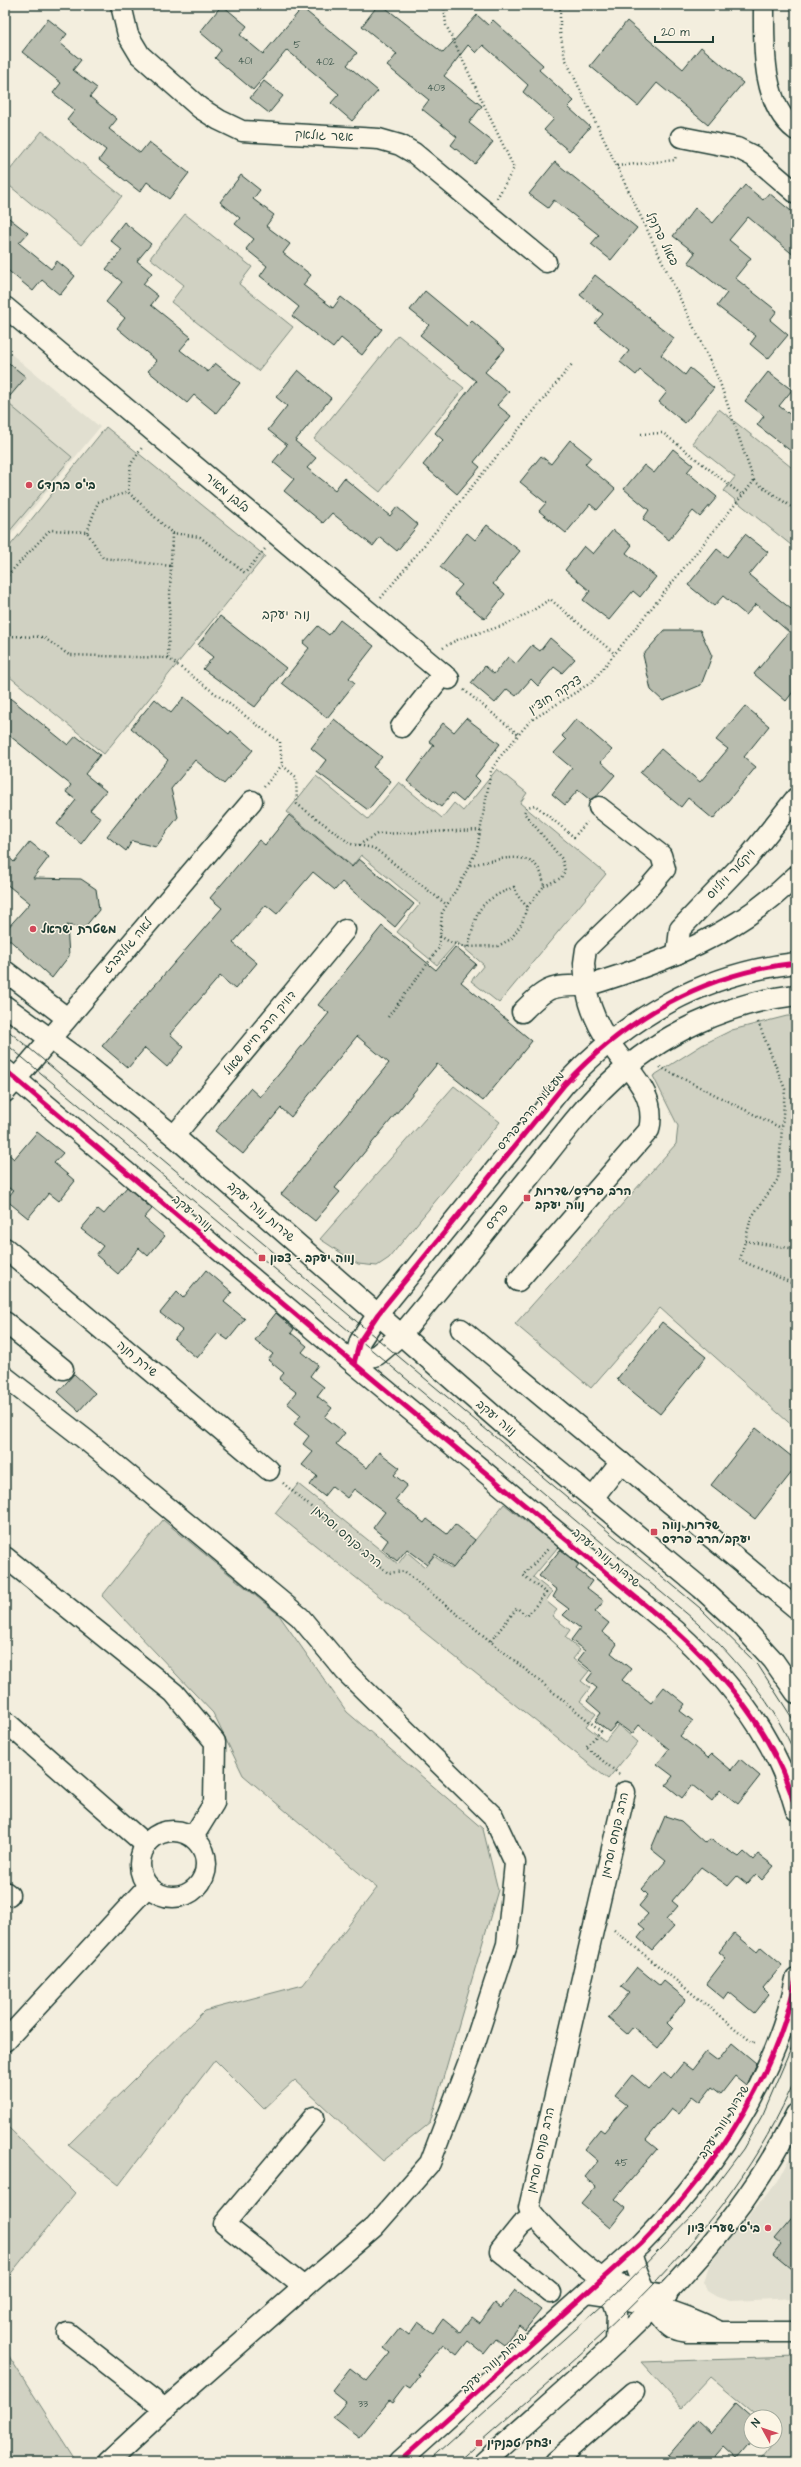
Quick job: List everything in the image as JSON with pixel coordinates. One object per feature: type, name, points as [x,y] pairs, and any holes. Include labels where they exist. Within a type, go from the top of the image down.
[{"type":"street","name":"אשר גולאק","points":[[121,5],[128,36],[140,55],[200,108],[219,120],[242,131],[379,139],[400,145],[414,153],[546,262]]},
{"type":"street","points":[[764,5],[767,72],[774,99],[784,117],[796,130]]},
{"type":"street","points":[[681,137],[742,151],[753,156],[796,194]]},
{"type":"street","name":"בלבן מאיר","points":[[5,307],[446,676]]},
{"type":"street","points":[[401,727],[446,676]]},
{"type":"street","name":"ויקטור ויוליוס","points":[[677,954],[680,928],[748,858],[796,798]]},
{"type":"street","name":"לאה גולדברג","points":[[9,1080],[50,1038],[252,801]]},
{"type":"street","points":[[518,1281],[649,1130],[652,1118],[647,1096],[639,1080],[633,1062],[608,1042],[595,1018],[586,986],[584,963],[586,949],[647,890],[665,868],[661,855],[599,807]]},
{"type":"street","points":[[522,1012],[544,991],[560,985],[586,986],[622,975],[714,938],[740,922],[778,894],[796,876]]},
{"type":"street","name":"דוויק הרב חיים שאול","points":[[174,1136],[345,930]]},
{"type":"street","name":"מעגלות הרב פרדס","points":[[354,1364],[360,1341],[378,1314],[566,1084],[608,1042],[656,1008],[696,989],[749,972],[796,963]]},
{"type":"street","points":[[5,971],[67,1018]]},
{"type":"street","points":[[633,1062],[675,1034],[696,1024],[750,1003],[796,995]]},
{"type":"street","points":[[5,1006],[50,1038],[174,1136]]},
{"type":"street","name":"פרדס","points":[[402,1334],[589,1104],[633,1062]]},
{"type":"street","name":"נווה יעקב","points":[[9,1080],[354,1364]]},
{"type":"street","name":"שדרות נווה יעקב","points":[[174,1136],[402,1334]]},
{"type":"street","name":"שירת חנה","points":[[5,1248],[269,1470]]},
{"type":"street","points":[[5,1322],[63,1369]]},
{"type":"street","points":[[460,1329],[796,1608]]},
{"type":"street","points":[[354,1364],[377,1355],[402,1334]]},
{"type":"street","name":"נווה יעקב","points":[[402,1334],[503,1424],[593,1498]]},
{"type":"street","name":"שדרות נווה יעקב","points":[[354,1364],[562,1534],[676,1630],[708,1660],[751,1714],[775,1755],[796,1810]]},
{"type":"street","points":[[5,1377],[86,1440],[300,1617],[345,1671],[493,1816],[515,1863],[507,1944],[470,2058],[430,2163],[374,2227],[164,2409],[108,2462]]},
{"type":"street","points":[[621,1462],[593,1498],[701,1588],[741,1625],[773,1660],[796,1693]]},
{"type":"street","points":[[5,1557],[174,1693],[215,1742],[214,1803],[192,1837]]},
{"type":"street","points":[[5,1721],[146,1845]]},
{"type":"street","name":"הרב פנחס וסרמן","points":[[534,2216],[529,2208],[530,2199],[625,1792]]},
{"type":"street","points":[[170,1831],[182,1832],[192,1837],[200,1844],[205,1854],[206,1866],[204,1878],[196,1889],[186,1895],[174,1898],[162,1896],[148,1886],[141,1875],[140,1863],[146,1845],[159,1834],[170,1831]]},
{"type":"street","points":[[5,2041],[148,1886]]},
{"type":"street","name":"שדרות נווה יעקב","points":[[631,2253],[683,2200],[737,2125],[752,2098],[773,2052],[791,2002],[796,1979]]},
{"type":"street","points":[[484,2462],[616,2342],[656,2297],[709,2247],[769,2167],[796,2114]]},
{"type":"street","points":[[304,2287],[224,2224],[314,2117]]},
{"type":"street","points":[[550,2293],[500,2251],[522,2225],[534,2216],[545,2229],[603,2279],[613,2296],[617,2312],[616,2342]]},
{"type":"street","points":[[603,2279],[631,2253],[638,2273],[656,2297]]},
{"type":"street","points":[[603,2279],[656,2297],[686,2316],[717,2331],[796,2332]]},
{"type":"street","name":"שדרות נווה יעקב","points":[[399,2462],[603,2279]]},
{"type":"street","points":[[588,2293],[613,2296],[656,2297]]},
{"type":"street","points":[[68,2334],[164,2409]]},
{"type":"street","points":[[554,2462],[634,2392]]},
{"type":"path","points":[[444,5],[446,25],[514,168],[487,214]]},
{"type":"path","points":[[617,166],[675,160],[681,137]]},
{"type":"path","points":[[370,612],[573,363]]},
{"type":"path","points":[[128,492],[131,464],[154,432]]},
{"type":"path","points":[[641,434],[663,433],[742,495]]},
{"type":"path","points":[[754,481],[796,510]]},
{"type":"path","points":[[87,532],[98,502],[128,492]]},
{"type":"path","points":[[128,492],[172,533],[200,537],[245,573],[276,535]]},
{"type":"path","points":[[5,578],[50,530],[87,532]]},
{"type":"path","points":[[87,532],[103,558],[170,566]]},
{"type":"path","points":[[168,658],[172,533]]},
{"type":"path","points":[[427,660],[456,639],[500,627],[527,615],[550,600],[615,654]]},
{"type":"path","points":[[5,636],[43,637],[69,655],[168,658],[280,742],[282,765],[296,777],[297,804],[351,844],[374,848],[447,905]]},
{"type":"path","points":[[446,676],[518,735]]},
{"type":"path","points":[[252,801],[282,765]]},
{"type":"path","points":[[440,936],[450,942],[468,947],[498,946],[511,939],[522,923],[527,907],[544,886],[561,878],[565,871],[562,859],[524,813],[527,806],[535,805],[574,837],[599,807]]},
{"type":"path","points":[[358,845],[377,834],[481,830]]},
{"type":"path","points":[[470,865],[521,857],[538,866],[544,877],[544,886]]},
{"type":"path","points":[[468,947],[481,906],[491,897],[514,887],[517,895],[527,907]]},
{"type":"path","points":[[750,1003],[784,1089],[778,1179],[751,1218],[740,1260],[796,1285]]},
{"type":"path","points":[[633,1062],[782,1128]]},
{"type":"path","points":[[745,1241],[796,1248]]},
{"type":"path","points":[[491,1641],[517,1608],[527,1616],[546,1593],[523,1575],[562,1534]]},
{"type":"path","points":[[596,1916],[754,2043],[759,2037]]},
{"type":"shaded area","points":[[42,131],[122,196],[81,245],[5,182],[5,176]]},
{"type":"shaded area","points":[[185,214],[252,267],[239,284],[293,327],[258,371],[171,302],[184,285],[150,258]]},
{"type":"shaded area","points":[[398,335],[464,388],[380,492],[314,439]]},
{"type":"shaded area","name":"בי\"ס ברנדט","points":[[5,349],[100,427],[5,542]]},
{"type":"shaded area","points":[[10,405],[72,457],[8,533],[5,530],[5,411]]},
{"type":"shaded area","points":[[719,409],[796,471],[796,549],[724,491],[735,477],[692,443]]},
{"type":"shaded area","points":[[106,427],[265,556],[104,754],[5,673],[5,552]]},
{"type":"shaded area","points":[[497,769],[527,793],[520,803],[606,874],[499,1003],[471,981],[484,965],[457,942],[437,965],[397,932],[420,904],[361,855],[352,866],[287,812],[316,776],[368,819],[399,782],[442,818],[454,803],[463,811]]},
{"type":"shaded area","points":[[787,1016],[796,1016],[796,1429],[660,1308],[591,1388],[515,1324],[676,1144],[678,1126],[653,1076],[702,1045],[732,1030]]},
{"type":"shaded area","points":[[454,1086],[500,1122],[389,1258],[377,1266],[358,1264],[320,1239]]},
{"type":"shaded area","points":[[298,1484],[398,1564],[407,1552],[425,1567],[434,1556],[452,1569],[504,1504],[558,1547],[533,1577],[552,1592],[546,1601],[557,1610],[552,1616],[570,1630],[565,1637],[580,1650],[573,1659],[589,1671],[581,1681],[590,1688],[580,1701],[596,1714],[586,1726],[605,1741],[618,1725],[638,1742],[608,1779],[275,1513]]},
{"type":"shaded area","points":[[163,1520],[279,1615],[347,1712],[483,1829],[498,1890],[430,2123],[383,2161],[295,2080],[264,2109],[215,2060],[119,2185],[68,2145],[204,2011],[303,1985],[377,1888],[243,1775],[213,1713],[102,1596]]},
{"type":"shaded area","points":[[5,2124],[75,2193],[5,2281]]},
{"type":"shaded area","name":"בי\"ס שערי ציון","points":[[793,2151],[796,2154],[796,2298],[730,2301],[717,2297],[707,2291],[704,2282],[708,2268],[717,2254],[777,2182]]},
{"type":"shaded area","points":[[5,2350],[74,2458],[70,2462],[5,2462]]},
{"type":"shaded area","points":[[796,2357],[796,2462],[759,2462],[770,2449],[783,2449],[783,2409],[748,2409],[710,2377],[682,2407],[641,2362]]},
{"type":"building","points":[[222,5],[247,26],[240,35],[263,54],[302,8],[357,53],[347,65],[378,91],[352,121],[331,103],[339,94],[287,50],[253,90],[215,58],[221,50],[200,32]]},
{"type":"building","points":[[378,5],[382,5],[443,53],[477,15],[488,25],[493,20],[543,65],[539,70],[574,101],[568,107],[590,127],[569,151],[544,130],[554,119],[523,92],[528,85],[483,45],[476,53],[468,45],[444,76],[482,106],[469,123],[493,142],[475,164],[451,145],[457,137],[422,109],[429,100],[387,66],[397,54],[362,26]]},
{"type":"building","points":[[48,19],[67,34],[60,43],[81,60],[73,70],[97,88],[90,97],[117,119],[109,129],[140,153],[149,142],[189,173],[169,199],[147,182],[140,192],[99,160],[106,150],[67,120],[75,110],[53,93],[61,83],[22,52]]},
{"type":"building","points":[[627,21],[683,69],[701,47],[743,83],[708,125],[657,83],[638,106],[590,66]]},
{"type":"building","points":[[264,81],[283,96],[269,113],[250,98]]},
{"type":"building","points":[[555,162],[637,228],[611,260],[591,244],[599,235],[554,200],[548,208],[529,194]]},
{"type":"building","points":[[241,175],[260,190],[253,199],[274,215],[266,226],[290,244],[283,253],[311,275],[303,285],[333,308],[341,297],[382,329],[362,355],[341,338],[333,348],[292,316],[299,307],[260,276],[267,266],[246,249],[254,239],[235,224],[240,218],[220,202]]},
{"type":"building","points":[[745,185],[763,200],[769,193],[796,215],[796,257],[748,217],[729,240],[751,258],[735,278],[777,311],[770,320],[788,335],[768,359],[750,344],[756,336],[717,306],[727,293],[688,262],[695,253],[673,236],[695,208],[713,223]]},
{"type":"building","points":[[5,215],[28,233],[19,243],[51,269],[57,261],[75,276],[60,295],[42,280],[33,291],[5,268]]},
{"type":"building","points":[[124,222],[151,244],[137,261],[152,273],[143,284],[158,296],[151,305],[191,337],[180,350],[208,372],[215,363],[240,383],[216,413],[194,395],[187,403],[148,371],[157,361],[117,328],[125,318],[106,302],[122,282],[106,269],[122,250],[110,240]]},
{"type":"building","points":[[595,275],[674,338],[661,355],[685,375],[690,368],[714,388],[685,423],[659,402],[667,392],[640,370],[636,375],[620,362],[629,351],[595,323],[603,314],[580,295]]},
{"type":"building","points":[[425,291],[467,326],[472,321],[505,349],[485,372],[509,392],[497,405],[511,416],[474,462],[480,467],[457,494],[423,465],[443,440],[435,433],[476,381],[420,335],[429,325],[410,310]]},
{"type":"building","points":[[5,360],[26,377],[5,402]]},
{"type":"building","points":[[298,370],[331,398],[295,441],[316,458],[307,468],[335,490],[344,478],[390,516],[397,507],[418,525],[397,551],[380,537],[373,546],[332,513],[323,523],[284,491],[294,479],[273,462],[287,445],[268,430],[287,406],[276,397]]},
{"type":"building","points":[[768,372],[792,390],[779,406],[796,419],[796,455],[757,425],[764,416],[745,401]]},
{"type":"building","points":[[570,440],[591,457],[585,464],[615,489],[597,510],[590,504],[566,533],[539,511],[546,503],[520,482],[541,456],[551,464]]},
{"type":"building","points":[[673,449],[693,465],[687,472],[717,497],[700,517],[693,511],[669,540],[643,519],[649,510],[624,489],[644,465],[654,473]]},
{"type":"building","points":[[487,525],[520,551],[493,584],[505,594],[485,619],[454,594],[462,585],[440,567],[467,533],[475,540]]},
{"type":"building","points":[[613,530],[632,545],[626,553],[656,577],[640,597],[633,591],[609,620],[583,600],[590,591],[565,570],[584,546],[593,554]]},
{"type":"building","points":[[745,534],[768,552],[749,575],[796,613],[796,688],[786,701],[754,674],[789,632],[756,604],[746,615],[723,596],[714,606],[688,585],[717,549],[727,557]]},
{"type":"building","points":[[220,616],[286,668],[255,707],[203,669],[213,657],[198,645]]},
{"type":"building","points":[[340,620],[374,646],[349,678],[355,683],[327,718],[282,683],[309,648],[303,643],[318,626],[329,635]]},
{"type":"building","points":[[665,630],[700,630],[712,656],[701,685],[663,701],[651,690],[643,655]]},
{"type":"building","points":[[550,638],[575,659],[562,673],[554,667],[538,686],[531,679],[516,696],[507,689],[495,703],[471,683],[485,666],[494,674],[508,657],[516,664],[532,645],[540,651]]},
{"type":"building","points":[[5,694],[68,745],[76,736],[100,755],[85,774],[106,791],[90,810],[101,818],[81,844],[57,824],[76,800],[66,792],[71,785],[5,732]]},
{"type":"building","points":[[184,697],[229,734],[231,731],[253,750],[224,784],[195,760],[171,789],[178,817],[156,847],[132,841],[126,851],[107,836],[168,760],[131,728],[155,699],[171,713]]},
{"type":"building","points":[[745,706],[769,726],[744,757],[756,767],[713,819],[688,798],[681,807],[640,773],[661,749],[700,782],[728,749],[716,740]]},
{"type":"building","points":[[466,718],[500,744],[475,776],[480,781],[463,802],[452,793],[441,807],[407,781],[434,745],[429,741],[443,723],[454,732]]},
{"type":"building","points":[[334,719],[382,757],[373,767],[391,781],[368,810],[317,772],[326,760],[311,748]]},
{"type":"building","points":[[576,719],[612,750],[601,762],[615,775],[597,796],[590,800],[578,790],[565,805],[552,794],[572,768],[554,753],[566,740],[562,736]]},
{"type":"building","points":[[289,815],[352,867],[359,859],[414,904],[395,927],[342,882],[335,890],[313,872],[277,914],[266,905],[233,943],[257,963],[235,989],[220,976],[170,1034],[184,1047],[167,1067],[145,1048],[128,1068],[102,1046],[222,908],[210,898],[259,840],[265,845]]},
{"type":"building","points":[[30,842],[49,857],[33,878],[81,879],[96,889],[99,910],[84,928],[67,925],[69,956],[52,978],[5,936],[5,931],[30,903],[5,883],[5,854],[14,862]]},
{"type":"building","points":[[382,926],[436,970],[455,947],[476,964],[461,982],[532,1041],[483,1101],[437,1064],[335,1188],[340,1192],[315,1221],[281,1194],[389,1063],[357,1036],[291,1117],[281,1108],[243,1154],[215,1131],[250,1088],[260,1097],[329,1013],[318,1005]]},
{"type":"building","points":[[37,1132],[63,1153],[54,1163],[75,1181],[59,1201],[49,1193],[28,1218],[6,1200],[13,1191],[5,1185],[5,1151],[14,1159]]},
{"type":"building","points":[[127,1187],[152,1209],[144,1218],[165,1236],[148,1256],[139,1248],[118,1274],[96,1255],[103,1246],[81,1229],[98,1209],[104,1214]]},
{"type":"building","points":[[206,1270],[232,1292],[224,1302],[245,1319],[228,1340],[218,1333],[197,1358],[174,1339],[182,1330],[160,1313],[177,1292],[183,1298]]},
{"type":"building","points":[[276,1313],[294,1329],[291,1333],[307,1346],[302,1352],[318,1365],[310,1376],[324,1387],[317,1396],[332,1408],[325,1417],[345,1433],[336,1444],[367,1468],[379,1452],[400,1468],[394,1475],[407,1485],[395,1500],[424,1523],[427,1519],[447,1534],[455,1524],[475,1540],[453,1568],[435,1554],[427,1564],[407,1549],[397,1561],[382,1549],[388,1540],[373,1528],[385,1512],[354,1489],[347,1498],[332,1486],[324,1496],[310,1485],[317,1476],[302,1465],[313,1452],[303,1444],[309,1436],[294,1424],[301,1415],[287,1403],[296,1392],[279,1379],[284,1373],[268,1360],[273,1354],[255,1340]]},
{"type":"building","points":[[662,1322],[706,1357],[660,1414],[617,1379]]},
{"type":"building","points":[[74,1374],[95,1393],[79,1411],[58,1392]]},
{"type":"building","points":[[756,1428],[796,1460],[796,1467],[755,1519],[711,1485]]},
{"type":"building","points":[[560,1550],[579,1565],[576,1569],[592,1581],[587,1588],[604,1601],[595,1612],[609,1623],[602,1632],[617,1644],[611,1653],[631,1669],[622,1680],[651,1703],[664,1687],[685,1704],[680,1711],[693,1721],[680,1736],[708,1758],[712,1754],[731,1770],[740,1759],[760,1776],[738,1804],[720,1790],[712,1801],[692,1785],[682,1798],[666,1785],[673,1776],[657,1764],[669,1749],[639,1725],[632,1734],[617,1723],[609,1732],[595,1721],[601,1713],[587,1701],[597,1688],[587,1680],[593,1672],[578,1660],[585,1651],[571,1640],[580,1628],[563,1615],[569,1609],[553,1597],[557,1590],[539,1576]]},
{"type":"building","points":[[665,1816],[681,1821],[705,1843],[710,1839],[739,1857],[744,1852],[753,1860],[758,1854],[774,1866],[762,1880],[756,1874],[747,1884],[737,1876],[728,1886],[701,1867],[672,1901],[678,1906],[666,1920],[674,1926],[652,1950],[638,1938],[645,1929],[639,1924],[648,1914],[639,1906],[648,1895],[642,1889],[666,1861],[651,1849]]},
{"type":"building","points":[[734,1933],[757,1952],[761,1947],[782,1965],[763,1988],[769,1994],[754,2013],[729,1992],[724,1999],[706,1984],[726,1958],[719,1952]]},
{"type":"building","points":[[637,1967],[660,1986],[664,1981],[686,1999],[667,2023],[673,2029],[658,2048],[633,2027],[627,2034],[608,2018],[629,1993],[621,1987]]},
{"type":"building","points":[[732,2043],[756,2063],[746,2085],[735,2076],[721,2094],[712,2087],[700,2102],[692,2096],[678,2114],[671,2109],[646,2140],[657,2149],[615,2199],[626,2208],[610,2228],[581,2204],[596,2186],[585,2177],[598,2161],[584,2149],[600,2129],[604,2132],[627,2105],[615,2096],[632,2075],[649,2089],[664,2072],[671,2078],[683,2063],[692,2070],[706,2052],[718,2061]]},
{"type":"building","points":[[796,2214],[796,2273],[773,2254],[781,2244],[775,2239]]},
{"type":"building","points":[[515,2290],[541,2310],[525,2330],[519,2325],[504,2345],[496,2339],[484,2354],[468,2341],[457,2355],[443,2344],[418,2374],[420,2376],[410,2389],[405,2386],[392,2403],[389,2401],[359,2438],[333,2418],[346,2402],[332,2391],[350,2368],[367,2381],[390,2353],[384,2348],[400,2328],[409,2335],[418,2322],[433,2333],[443,2319],[460,2333],[472,2317],[480,2323],[495,2303],[501,2308]]},
{"type":"building","points":[[736,2403],[743,2409],[743,2449],[745,2449],[737,2459],[724,2447],[711,2462],[678,2462],[669,2455],[698,2421],[711,2433]]},
{"type":"tram line","points":[[5,1028],[700,1608],[758,1665],[796,1724]]},
{"type":"tram line","points":[[5,1043],[698,1623],[728,1653],[766,1701],[796,1756]]},
{"type":"tram line","points":[[428,2462],[624,2286],[696,2212],[743,2149],[763,2114],[796,2037]]},
{"type":"tram line","points":[[457,2462],[603,2333],[649,2288],[693,2240],[732,2190],[767,2136],[796,2077]]},
{"type":"cycle path","points":[[354,1363],[360,1341],[378,1314],[565,1084],[589,1060],[614,1038],[641,1019],[670,1002],[699,988],[762,968],[796,963]]},
{"type":"cycle path","points":[[5,1070],[327,1341],[675,1630],[714,1669],[749,1711],[777,1758],[788,1784],[796,1810]]},
{"type":"cycle path","points":[[399,2462],[641,2244],[668,2216],[693,2186],[738,2122],[757,2089],[773,2053],[786,2017],[796,1979]]},
{"type":"place","name":"בי\"ס ברנדט","points":[[29,485]]},
{"type":"place","name":"משטרת ישראל","points":[[33,929]]},
{"type":"place","name":"הרב פרדס/שדרות נווה יעקב","points":[[527,1198]]},
{"type":"place","name":"נווה יעקב – צפון","points":[[262,1258]]},
{"type":"place","name":"שדרות נווה יעקב/הרב פרדס","points":[[654,1532]]},
{"type":"place","name":"בי\"ס שערי ציון","points":[[768,2228]]},
{"type":"place","name":"יצחק טבנקין","points":[[479,2443]]},
{"type":"district","name":"נוה יעקב","points":[[286,615]]}]
